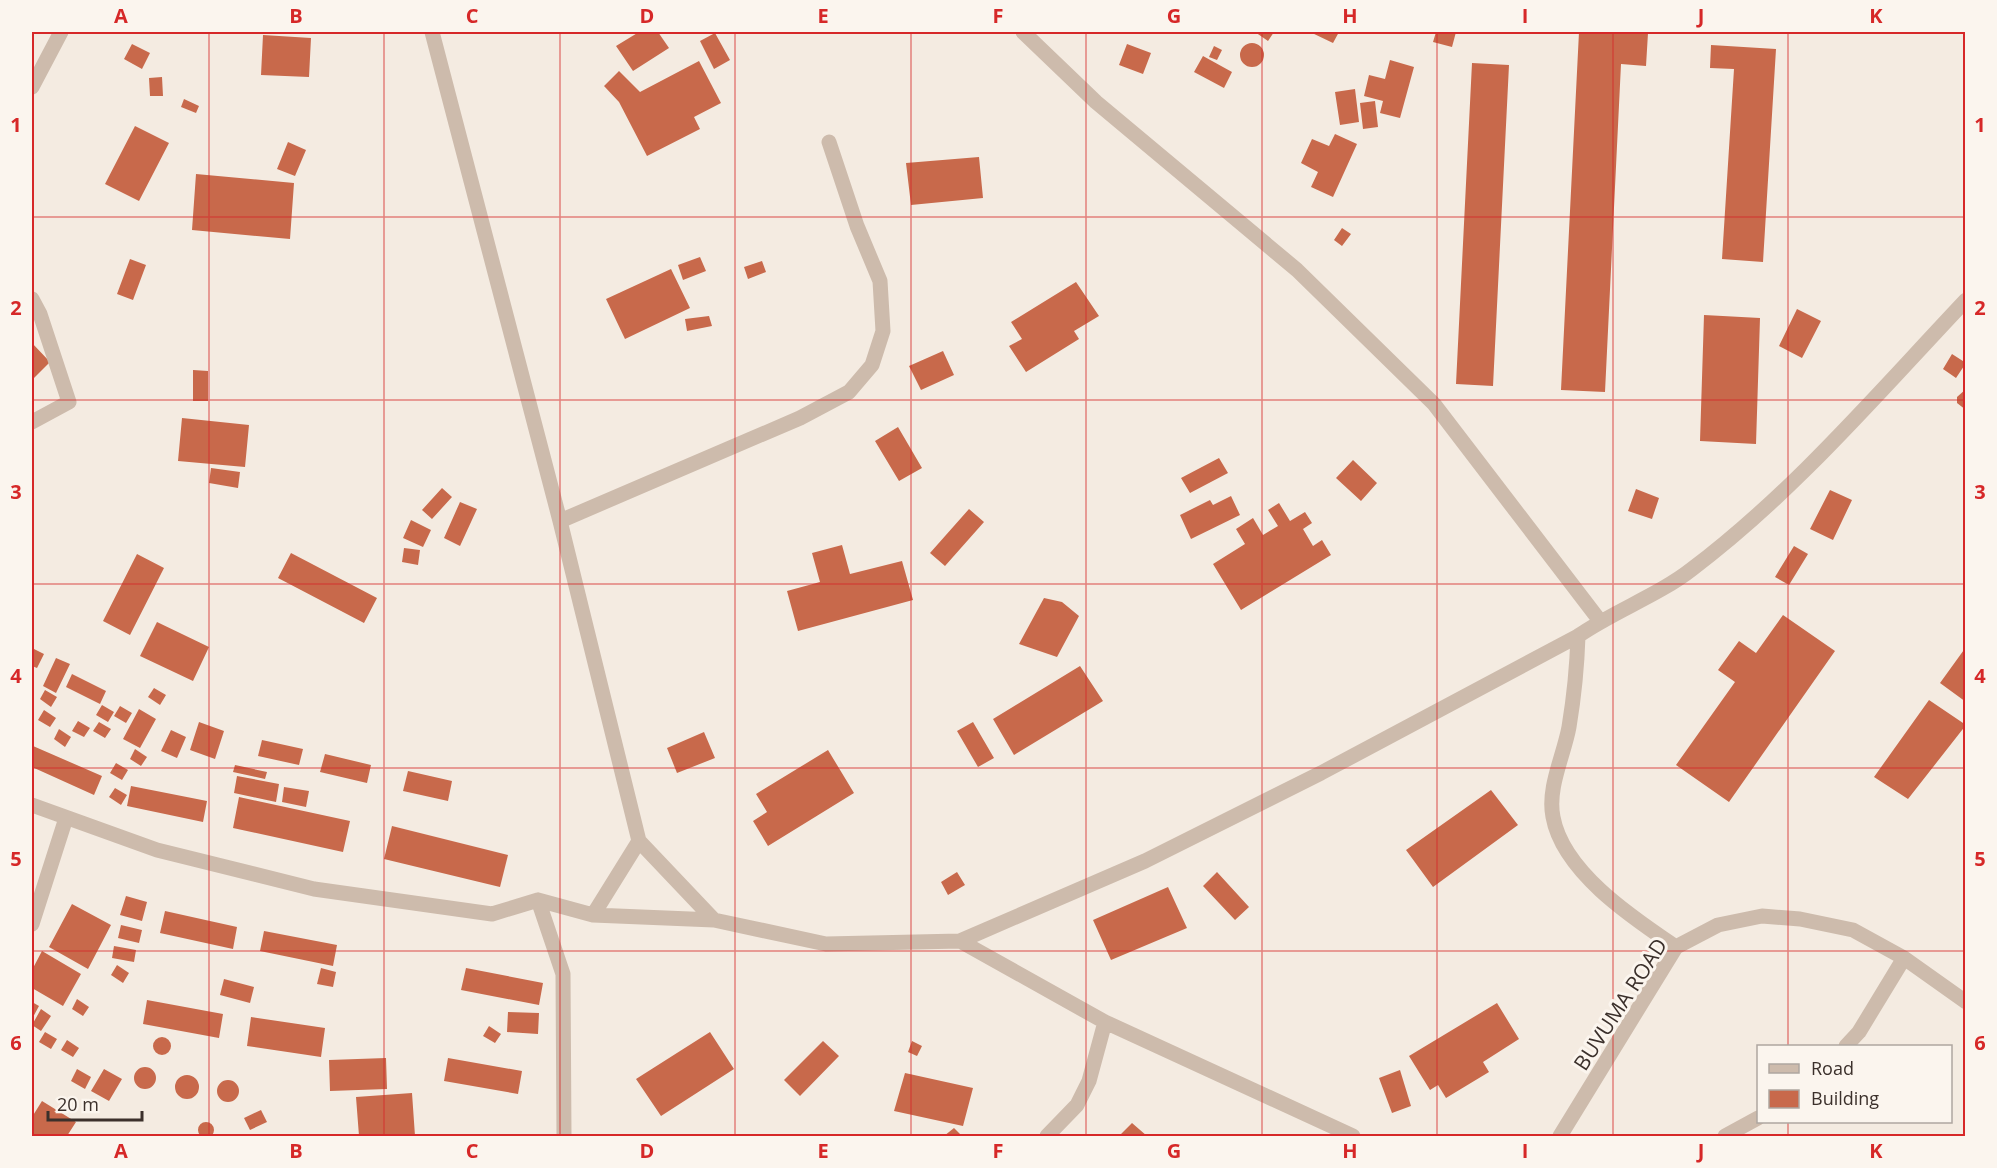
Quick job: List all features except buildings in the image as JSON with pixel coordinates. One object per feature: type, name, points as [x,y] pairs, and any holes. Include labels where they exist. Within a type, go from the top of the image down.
[{"type":"street","points":[[32,87],[61,32]]},
{"type":"street","points":[[432,32],[560,521],[639,842],[714,920]]},
{"type":"street","points":[[1023,32],[1096,102],[1297,270],[1434,404],[1600,621]]},
{"type":"street","points":[[560,521],[800,418],[849,392],[872,365],[884,331],[880,281],[856,226],[829,142]]},
{"type":"street","points":[[32,299],[40,314],[69,402],[32,422]]},
{"type":"street","points":[[32,805],[157,850],[314,889],[492,914],[538,900],[592,915],[714,920],[826,944],[960,941],[1155,856],[1322,773],[1578,636],[1600,621],[1691,570],[1790,485],[1965,300]]},
{"type":"street","points":[[1578,636],[1569,728],[1555,783],[1552,815],[1557,831],[1560,840],[1591,881],[1646,926],[1676,947]]},
{"type":"street","points":[[32,924],[66,818]]},
{"type":"street","points":[[592,915],[639,842]]},
{"type":"street","points":[[538,900],[563,974],[564,1137]]},
{"type":"street","name":"BUVUMA ROAD","points":[[1560,1137],[1676,947],[1718,925],[1762,916],[1800,920],[1853,930],[1904,958],[1965,1002]]},
{"type":"street","points":[[960,941],[1105,1022],[1353,1137]]},
{"type":"street","points":[[1848,1045],[1859,1032],[1904,958]]},
{"type":"street","points":[[1047,1137],[1077,1105],[1089,1081],[1105,1022]]},
{"type":"street","points":[[1725,1137],[1757,1119]]}]
